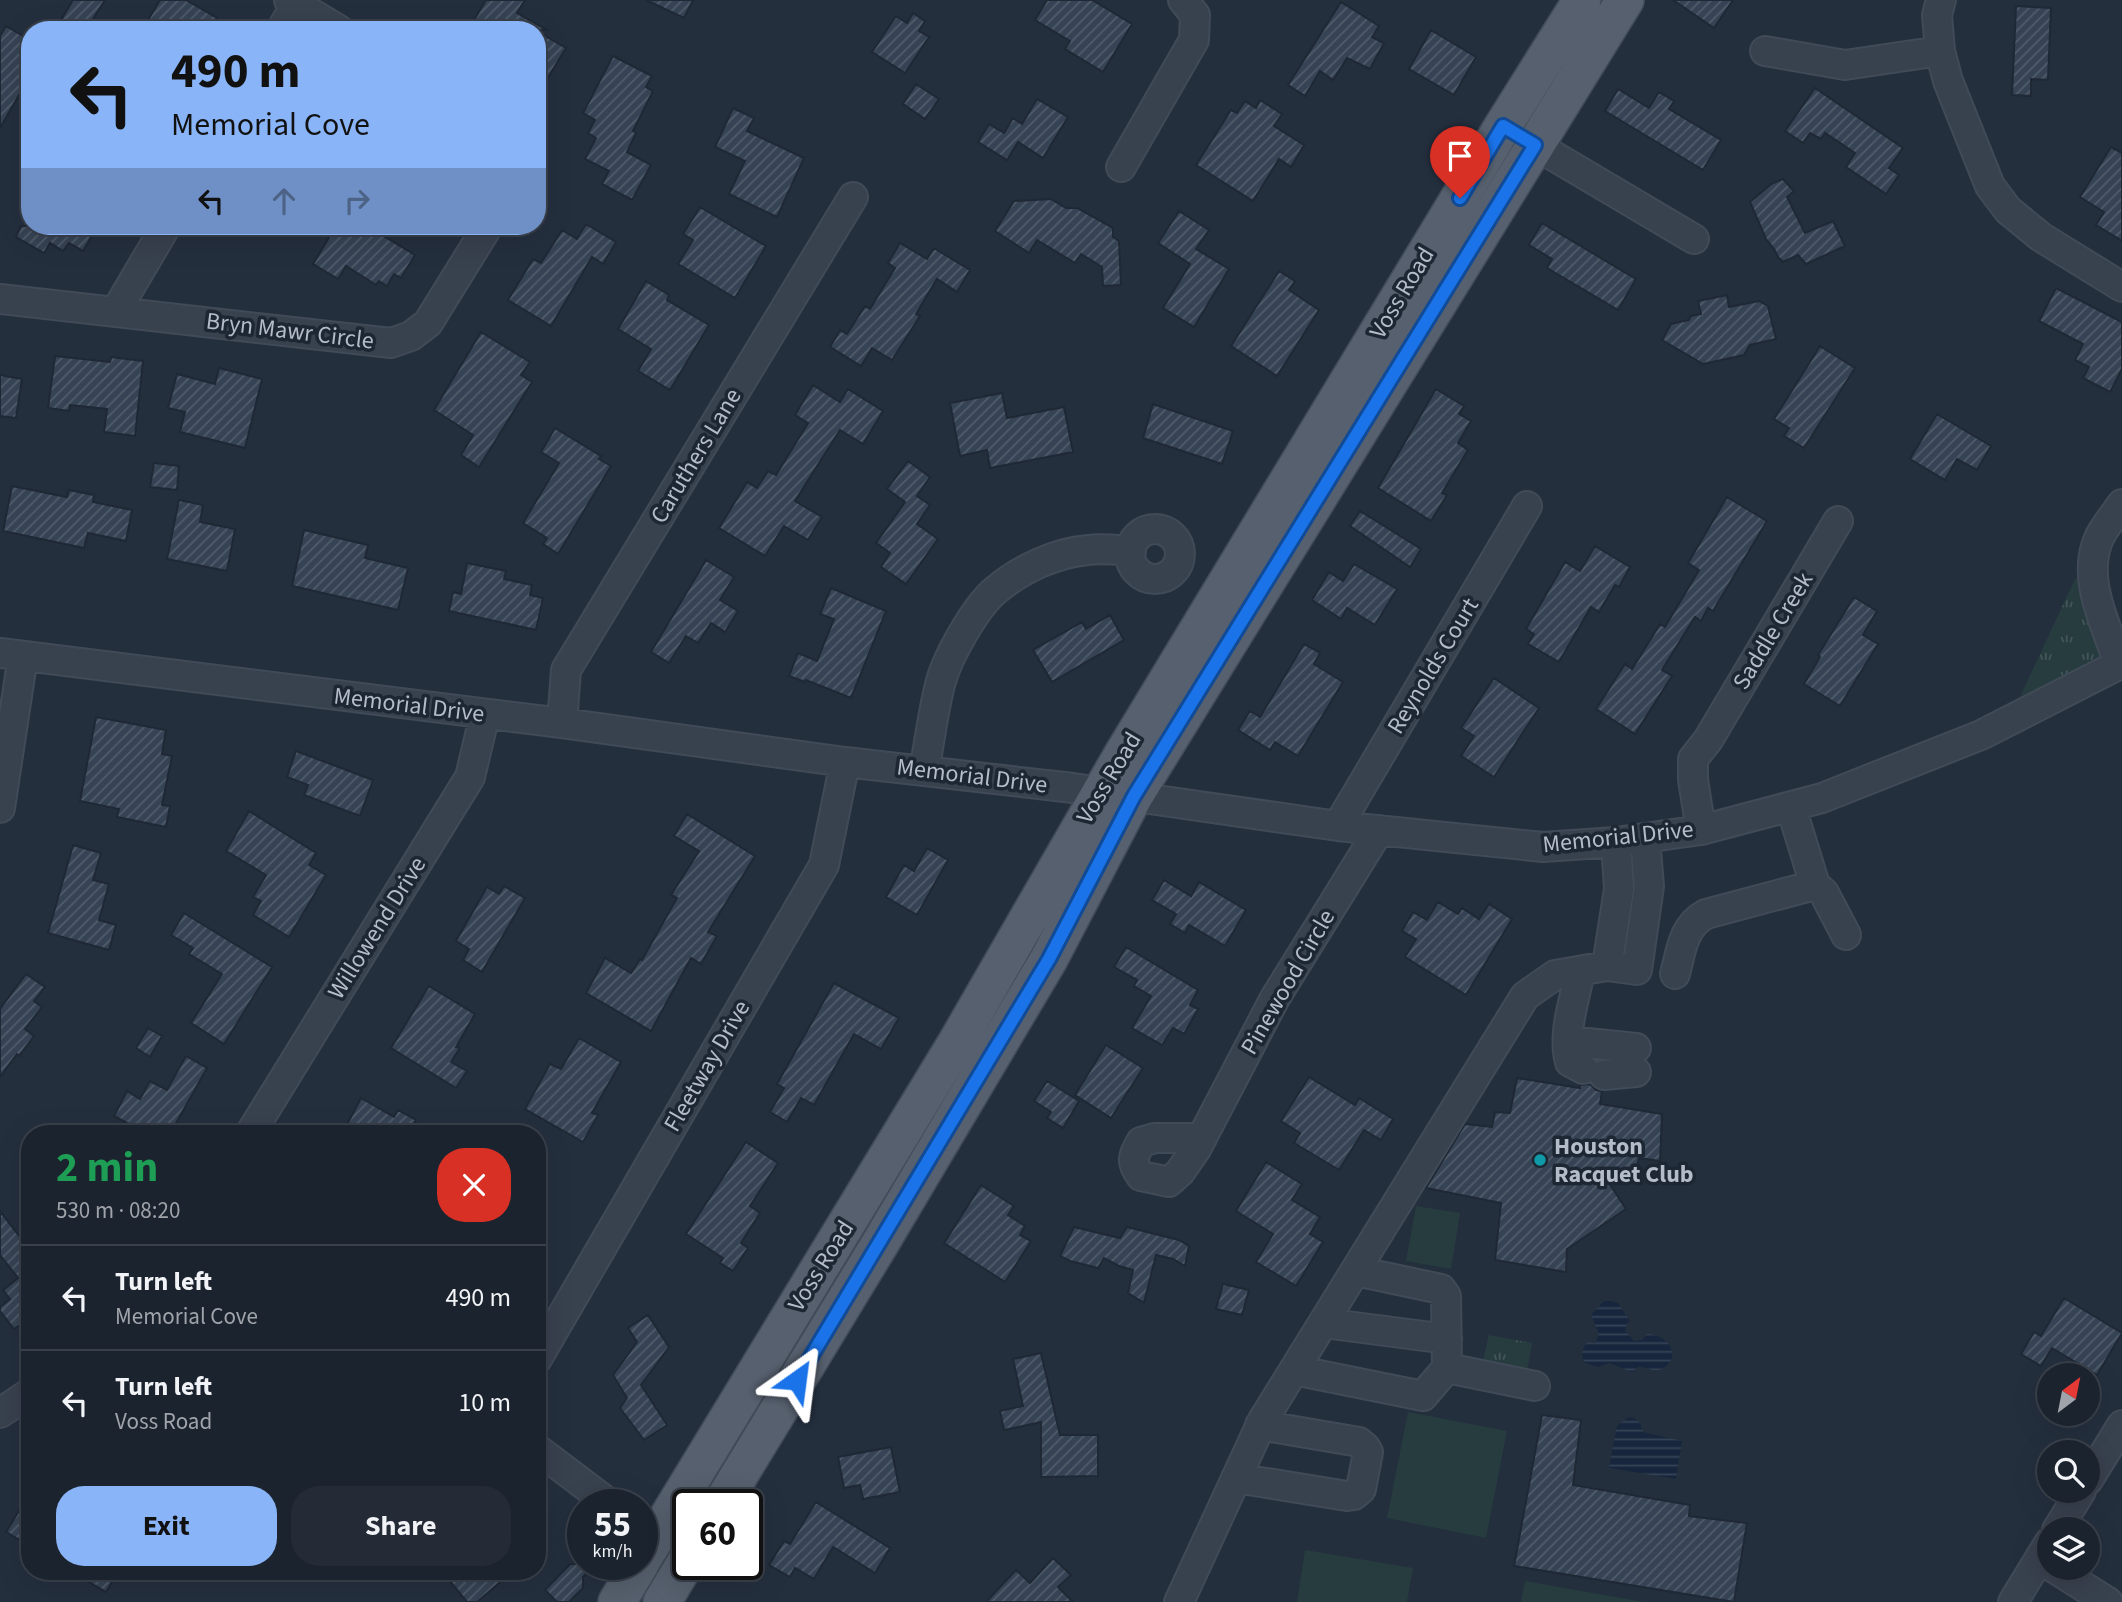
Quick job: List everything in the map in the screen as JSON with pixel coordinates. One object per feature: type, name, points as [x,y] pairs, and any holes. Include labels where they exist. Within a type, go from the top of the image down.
[{"type":"main road","name":"Voss Road","points":[[731,1489],[1049,959],[1117,794],[1503,126],[1582,0]]},
{"type":"main road","name":"Voss Road","points":[[658,1534],[957,1042],[1535,145],[1625,0]]},
{"type":"main road","points":[[845,1226],[878,1247]]},
{"type":"main road","points":[[721,1428],[754,1451]]},
{"type":"main road","name":"Voss Road","points":[[617,1602],[630,1580]]},
{"type":"main road","points":[[662,1602],[675,1580]]},
{"type":"street","points":[[1121,167],[1194,40],[1195,15],[1183,0]]},
{"type":"street","points":[[1941,0],[1937,15],[1940,51],[1948,81],[1990,186],[2008,210],[2041,237],[2122,287]]},
{"type":"street","points":[[285,21],[292,2],[324,21]]},
{"type":"street","points":[[1765,51],[1845,65],[1940,51]]},
{"type":"street","points":[[1503,126],[1694,239]]},
{"type":"street","name":"Caruthers Lane","points":[[562,723],[566,670],[853,197]]},
{"type":"street","points":[[116,311],[161,235]]},
{"type":"street","name":"Bryn Mawr Circle","points":[[0,299],[391,343],[411,336],[428,323],[482,235]]},
{"type":"street","points":[[2121,663],[2096,596],[2091,570],[2100,537],[2122,504]]},
{"type":"street","name":"Reynolds Court","points":[[1338,826],[1527,506]]},
{"type":"street","name":"Saddle Creek","points":[[1701,830],[1693,780],[1693,759],[1708,740],[1838,521]]},
{"type":"street","points":[[924,770],[941,681],[951,653],[994,591],[1026,570],[1058,556],[1088,550],[1130,551]]},
{"type":"street","points":[[0,808],[12,654]]},
{"type":"street","name":"Memorial Drive","points":[[12,654],[562,723],[845,762],[1117,794],[1338,826],[1543,847],[1616,842],[1701,830],[1822,798],[1981,735],[2121,663]]},
{"type":"street","name":"Willowend Drive","points":[[256,1125],[471,777],[485,714]]},
{"type":"street","name":"Fleetway Drive","points":[[546,1343],[824,864],[845,762]]},
{"type":"street","points":[[1791,807],[1815,885],[1824,893],[1846,936]]},
{"type":"street","name":"Pinewood Circle","points":[[1202,1138],[1275,998],[1379,830]]},
{"type":"street","points":[[1179,1602],[1260,1425],[1525,996],[1555,975],[1594,968],[1637,970],[1649,886],[1645,838]]},
{"type":"street","points":[[1568,1041],[1636,1060],[1594,1072],[1570,1062],[1567,1052],[1568,1041],[1619,889],[1616,842]]},
{"type":"street","points":[[1675,974],[1687,931],[1698,919],[1706,914],[1815,885]]},
{"type":"street","points":[[1294,1370],[1423,1396],[1447,1368],[1447,1296],[1441,1289],[1356,1271]]},
{"type":"street","points":[[1324,1323],[1447,1339]]},
{"type":"street","points":[[1447,1368],[1535,1386]]},
{"type":"street","points":[[0,1413],[21,1399]]},
{"type":"street","points":[[2100,1460],[2122,1424]]},
{"type":"street","points":[[1236,1478],[1347,1496],[1354,1495],[1361,1489],[1368,1452],[1359,1442],[1260,1425]]},
{"type":"street","points":[[546,1456],[590,1489]]},
{"type":"street","points":[[2012,1602],[2037,1572]]},
{"type":"street","points":[[2077,1580],[2108,1602]]},
{"type":"green space","points":[[2076,577],[2101,660],[2020,697]]},
{"type":"green space","points":[[1416,1206],[1460,1213],[1451,1269],[1406,1261]]},
{"type":"green space","points":[[1489,1335],[1532,1343],[1526,1376],[1481,1369]]},
{"type":"green space","points":[[1408,1412],[1507,1431],[1486,1538],[1387,1518]]},
{"type":"green space","points":[[1305,1550],[1413,1568],[1407,1602],[1297,1602]]},
{"type":"green space","points":[[1525,1581],[1644,1602],[1521,1602]]},
{"type":"water","points":[[1608,1300],[1618,1303],[1630,1321],[1625,1331],[1634,1341],[1642,1340],[1647,1334],[1669,1344],[1672,1356],[1665,1367],[1656,1371],[1639,1366],[1632,1372],[1609,1363],[1598,1367],[1585,1363],[1583,1349],[1588,1342],[1595,1343],[1599,1334],[1591,1315]]},
{"type":"water","points":[[1629,1417],[1637,1420],[1643,1432],[1682,1441],[1676,1479],[1609,1468],[1617,1426]]},
{"type":"building","points":[[73,0],[105,0],[92,21],[60,21]]},
{"type":"building","points":[[160,0],[186,0],[217,18],[216,21],[148,20]]},
{"type":"building","points":[[486,0],[525,0],[517,13],[531,21],[473,21]]},
{"type":"building","points":[[646,0],[693,0],[684,18]]},
{"type":"building","points":[[1047,0],[1092,0],[1132,24],[1103,72],[1065,49],[1070,41],[1035,20]]},
{"type":"building","points":[[1673,0],[1733,0],[1714,28]]},
{"type":"building","points":[[1341,2],[1379,26],[1372,37],[1384,43],[1370,69],[1347,58],[1333,80],[1320,71],[1305,96],[1288,85]]},
{"type":"building","points":[[2016,6],[2051,8],[2048,80],[2031,79],[2031,96],[2012,95]]},
{"type":"building","points":[[913,13],[925,21],[919,31],[929,37],[905,73],[872,52],[896,16],[907,23]]},
{"type":"building","points":[[6,26],[21,35],[21,96],[19,95],[0,128],[0,36]]},
{"type":"building","points":[[1431,30],[1476,57],[1454,95],[1409,69]]},
{"type":"building","points":[[546,36],[566,48],[546,81]]},
{"type":"building","points":[[613,56],[652,76],[646,87],[653,91],[633,131],[636,133],[627,152],[651,165],[632,200],[602,184],[609,171],[585,159],[596,138],[588,133],[595,120],[583,113]]},
{"type":"building","points":[[916,84],[939,99],[925,119],[903,104]]},
{"type":"building","points":[[1815,88],[1903,148],[1889,168],[1899,175],[1886,194],[1846,167],[1855,153],[1825,133],[1821,139],[1810,133],[1803,143],[1785,131]]},
{"type":"building","points":[[1618,89],[1649,108],[1659,92],[1674,101],[1669,109],[1721,140],[1703,170],[1605,111]]},
{"type":"building","points":[[1037,99],[1068,117],[1043,158],[1018,142],[1007,160],[978,142],[989,124],[1004,133],[1013,118],[1022,124]]},
{"type":"building","points":[[1260,100],[1282,114],[1274,126],[1304,145],[1291,167],[1279,159],[1253,201],[1196,165],[1231,110],[1237,113],[1245,101],[1256,108]]},
{"type":"building","points":[[733,108],[754,118],[747,131],[804,158],[777,217],[729,194],[745,161],[715,147]]},
{"type":"building","points":[[2111,147],[2122,153],[2122,241],[2096,225],[2104,212],[2080,197]]},
{"type":"building","points":[[1783,179],[1794,191],[1787,197],[1805,233],[1833,221],[1845,246],[1806,264],[1798,255],[1783,262],[1778,257],[1766,239],[1750,202],[1771,184]]},
{"type":"building","points":[[1051,199],[1066,208],[1077,208],[1113,228],[1113,237],[1119,241],[1121,285],[1103,286],[1102,267],[1081,254],[1075,263],[1037,240],[1029,253],[995,231],[1014,201]]},
{"type":"building","points":[[700,207],[766,246],[735,298],[678,264],[693,240],[683,234]]},
{"type":"building","points":[[1179,211],[1209,230],[1196,249],[1229,269],[1194,327],[1163,308],[1190,264],[1158,243]]},
{"type":"building","points":[[1542,223],[1636,279],[1618,310],[1547,268],[1552,259],[1529,245]]},
{"type":"building","points":[[586,224],[616,242],[603,264],[592,257],[551,326],[508,300],[533,259],[541,263],[562,230],[577,239]]},
{"type":"building","points":[[21,226],[21,235],[93,235],[83,251],[69,243],[63,251],[50,243],[44,253],[16,237]]},
{"type":"building","points":[[331,235],[382,235],[415,255],[401,278],[394,274],[387,286],[379,281],[376,285],[346,266],[338,279],[313,264]]},
{"type":"building","points":[[900,243],[927,259],[934,248],[970,270],[957,292],[937,279],[916,314],[920,316],[892,360],[872,348],[861,366],[830,347],[840,330],[847,334],[865,306],[870,309],[895,268],[888,263]]},
{"type":"building","points":[[1279,271],[1295,281],[1289,290],[1319,310],[1277,376],[1231,346]]},
{"type":"building","points":[[646,281],[669,295],[667,300],[709,325],[670,390],[638,371],[651,349],[618,329]]},
{"type":"building","points":[[2056,288],[2122,322],[2122,369],[2110,392],[2083,378],[2089,367],[2075,360],[2083,344],[2039,321]]},
{"type":"building","points":[[1727,295],[1729,307],[1759,301],[1768,306],[1776,339],[1750,345],[1744,355],[1703,364],[1662,340],[1671,324],[1701,314],[1698,301]]},
{"type":"building","points":[[481,332],[530,362],[521,375],[532,382],[479,467],[461,455],[473,435],[434,410]]},
{"type":"building","points":[[1820,346],[1855,368],[1804,448],[1784,436],[1789,428],[1774,419]]},
{"type":"building","points":[[55,356],[110,362],[111,357],[143,361],[135,436],[104,432],[107,409],[70,405],[69,411],[48,408]]},
{"type":"building","points":[[219,368],[262,379],[245,448],[180,432],[185,412],[168,408],[177,374],[215,384]]},
{"type":"building","points":[[0,375],[22,379],[16,418],[0,416]]},
{"type":"building","points":[[813,385],[840,402],[848,389],[883,411],[863,444],[840,430],[795,501],[822,517],[808,540],[784,526],[765,556],[719,528],[747,482],[757,488],[768,471],[776,475],[808,423],[795,415]]},
{"type":"building","points":[[1436,389],[1464,406],[1459,414],[1471,421],[1458,443],[1468,450],[1442,493],[1447,495],[1431,521],[1378,488]]},
{"type":"building","points":[[1002,393],[1007,418],[1064,407],[1073,452],[990,468],[987,450],[960,456],[950,403]]},
{"type":"building","points":[[1153,404],[1233,431],[1222,464],[1143,438]]},
{"type":"building","points":[[1937,414],[1991,446],[1977,470],[1957,459],[1945,480],[1910,459]]},
{"type":"building","points":[[555,428],[601,456],[599,459],[611,466],[558,554],[543,544],[547,538],[523,523],[559,463],[541,452]]},
{"type":"building","points":[[908,461],[930,477],[917,496],[930,505],[917,524],[938,539],[906,584],[881,567],[890,553],[876,543],[905,502],[887,489]]},
{"type":"building","points":[[154,463],[179,466],[177,490],[150,487]]},
{"type":"building","points":[[12,486],[67,497],[69,490],[94,495],[93,502],[132,510],[126,541],[88,533],[84,548],[3,531]]},
{"type":"building","points":[[1727,497],[1767,521],[1713,611],[1708,608],[1701,621],[1695,617],[1662,670],[1672,676],[1635,734],[1596,709],[1625,664],[1632,669],[1660,624],[1665,627],[1699,570],[1688,563]]},
{"type":"building","points":[[179,500],[203,505],[200,522],[235,529],[227,571],[167,559]]},
{"type":"building","points":[[1360,511],[1421,549],[1410,567],[1350,526]]},
{"type":"building","points":[[304,530],[368,545],[365,558],[408,568],[398,610],[292,586]]},
{"type":"building","points":[[1595,546],[1630,567],[1619,587],[1615,585],[1599,612],[1591,607],[1559,662],[1528,644],[1534,634],[1526,629],[1565,562],[1580,571]]},
{"type":"building","points":[[706,560],[734,577],[720,600],[738,611],[725,632],[711,623],[698,643],[686,636],[669,663],[651,652]]},
{"type":"building","points":[[467,563],[506,571],[504,579],[532,585],[530,595],[543,598],[536,630],[449,611],[453,592],[461,594]]},
{"type":"building","points":[[1354,564],[1397,589],[1375,625],[1347,608],[1341,619],[1312,600],[1329,572],[1343,581]]},
{"type":"building","points":[[831,588],[886,611],[851,698],[789,676],[798,653],[817,661],[834,619],[820,614]]},
{"type":"building","points":[[1854,597],[1877,611],[1863,635],[1878,644],[1840,706],[1804,684],[1820,657],[1818,655]]},
{"type":"building","points":[[1110,615],[1124,640],[1052,682],[1033,650],[1082,622],[1086,629]]},
{"type":"building","points":[[1304,644],[1320,653],[1314,664],[1343,682],[1298,756],[1275,742],[1270,750],[1238,730],[1250,711],[1260,717]]},
{"type":"building","points":[[1494,678],[1539,708],[1494,777],[1461,756],[1474,736],[1461,728]]},
{"type":"building","points":[[96,717],[166,730],[162,754],[172,756],[162,805],[170,806],[166,827],[117,817],[119,809],[80,801]]},
{"type":"building","points":[[296,751],[373,780],[360,816],[304,795],[308,785],[287,777]]},
{"type":"building","points":[[249,811],[316,853],[309,865],[326,875],[289,937],[253,915],[261,901],[253,897],[266,875],[226,851]]},
{"type":"building","points":[[687,814],[755,856],[708,932],[717,936],[701,964],[691,958],[651,1031],[586,993],[605,958],[631,973],[640,959],[642,960],[677,898],[671,895],[699,851],[674,836]]},
{"type":"building","points":[[73,845],[101,853],[93,880],[109,884],[99,920],[116,925],[109,950],[48,933]]},
{"type":"building","points":[[927,848],[948,860],[917,915],[886,897],[904,865],[914,871]]},
{"type":"building","points":[[1164,880],[1191,896],[1199,882],[1246,910],[1225,946],[1189,925],[1185,933],[1170,924],[1176,914],[1152,900]]},
{"type":"building","points":[[504,886],[525,898],[482,972],[463,960],[469,949],[456,941],[487,887],[499,894]]},
{"type":"building","points":[[1438,902],[1458,914],[1462,908],[1479,919],[1489,904],[1512,919],[1466,995],[1405,957],[1416,939],[1402,931],[1413,912],[1427,920]]},
{"type":"building","points":[[184,913],[272,967],[224,1044],[191,1023],[222,974],[189,954],[193,948],[171,935]]},
{"type":"building","points":[[1126,947],[1198,990],[1190,1005],[1198,1009],[1184,1034],[1173,1028],[1162,1045],[1132,1028],[1151,996],[1134,986],[1137,980],[1114,967]]},
{"type":"building","points":[[26,974],[45,987],[34,1001],[42,1007],[25,1029],[34,1036],[0,1077],[0,1009]]},
{"type":"building","points":[[834,983],[899,1018],[881,1049],[854,1034],[814,1105],[801,1098],[787,1122],[770,1112],[784,1088],[777,1084]]},
{"type":"building","points":[[429,986],[475,1014],[456,1047],[460,1048],[451,1062],[467,1071],[456,1088],[391,1048]]},
{"type":"building","points":[[148,1028],[162,1036],[150,1057],[136,1048]]},
{"type":"building","points":[[579,1038],[621,1062],[592,1113],[598,1115],[583,1142],[525,1109],[550,1064],[561,1069]]},
{"type":"building","points":[[1106,1045],[1143,1068],[1111,1118],[1075,1095]]},
{"type":"building","points":[[186,1056],[207,1068],[175,1125],[130,1125],[114,1116],[127,1091],[140,1099],[150,1081],[167,1090]]},
{"type":"building","points":[[1309,1077],[1355,1105],[1359,1098],[1393,1119],[1381,1140],[1364,1130],[1339,1170],[1294,1143],[1300,1133],[1281,1121]]},
{"type":"building","name":"Houston Racquet Club","points":[[1517,1078],[1580,1088],[1580,1085],[1590,1084],[1596,1090],[1602,1091],[1600,1104],[1662,1114],[1660,1161],[1639,1158],[1635,1180],[1603,1174],[1626,1209],[1567,1249],[1566,1272],[1495,1260],[1501,1203],[1426,1188],[1465,1124],[1492,1127],[1495,1112],[1510,1113]]},
{"type":"building","points":[[1047,1081],[1079,1101],[1063,1128],[1047,1118],[1051,1112],[1034,1101]]},
{"type":"building","points":[[361,1098],[394,1117],[398,1110],[416,1120],[413,1125],[347,1125]]},
{"type":"building","points":[[746,1142],[778,1163],[750,1206],[760,1213],[741,1243],[748,1248],[733,1271],[720,1263],[723,1258],[686,1234]]},
{"type":"building","points":[[1266,1162],[1302,1184],[1292,1200],[1320,1217],[1310,1234],[1323,1242],[1296,1286],[1256,1262],[1273,1234],[1236,1211]]},
{"type":"building","points":[[981,1185],[1014,1206],[1008,1215],[1025,1226],[1020,1235],[1031,1241],[1005,1282],[944,1243]]},
{"type":"building","points":[[0,1211],[21,1238],[21,1324],[14,1329],[0,1311],[0,1307],[10,1299],[3,1290],[18,1278],[0,1255]]},
{"type":"building","points":[[1074,1227],[1120,1238],[1127,1227],[1179,1240],[1189,1246],[1185,1266],[1173,1259],[1156,1255],[1144,1303],[1128,1293],[1133,1270],[1104,1258],[1098,1268],[1060,1256]]},
{"type":"building","points":[[1223,1284],[1249,1290],[1242,1315],[1216,1309]]},
{"type":"building","points":[[2064,1298],[2122,1333],[2100,1370],[2100,1363],[2077,1363],[2052,1348],[2043,1363],[2037,1364],[2021,1354],[2034,1332],[2041,1336]]},
{"type":"building","points":[[648,1315],[669,1347],[641,1385],[667,1425],[644,1440],[620,1408],[627,1398],[613,1375],[637,1342],[628,1328]]},
{"type":"building","points":[[1041,1353],[1060,1435],[1098,1435],[1098,1476],[1041,1477],[1041,1422],[1004,1430],[1000,1411],[1023,1406],[1013,1359]]},
{"type":"building","points":[[1542,1415],[1581,1420],[1573,1485],[1690,1505],[1689,1516],[1747,1523],[1734,1602],[1514,1566]]},
{"type":"building","points":[[891,1447],[900,1492],[863,1499],[860,1485],[844,1488],[838,1457]]},
{"type":"building","points":[[816,1502],[890,1548],[875,1573],[833,1547],[814,1579],[795,1568],[790,1577],[769,1565],[784,1541],[790,1544]]},
{"type":"building","points":[[21,1508],[21,1541],[6,1532]]},
{"type":"building","points":[[1053,1558],[1071,1575],[1058,1587],[1073,1602],[986,1602],[1016,1570],[1030,1583]]},
{"type":"building","points":[[567,1567],[567,1580],[583,1580],[583,1588],[569,1602],[557,1602],[545,1590]]},
{"type":"building","points":[[86,1580],[113,1580],[106,1592]]},
{"type":"building","points":[[449,1580],[503,1580],[477,1602],[467,1602]]},
{"type":"place","name":"Houston Racquet Club","points":[[1540,1160]]},
{"type":"route","points":[[797,1380],[1049,959],[1134,796],[1535,145],[1503,126],[1460,198]]}]
